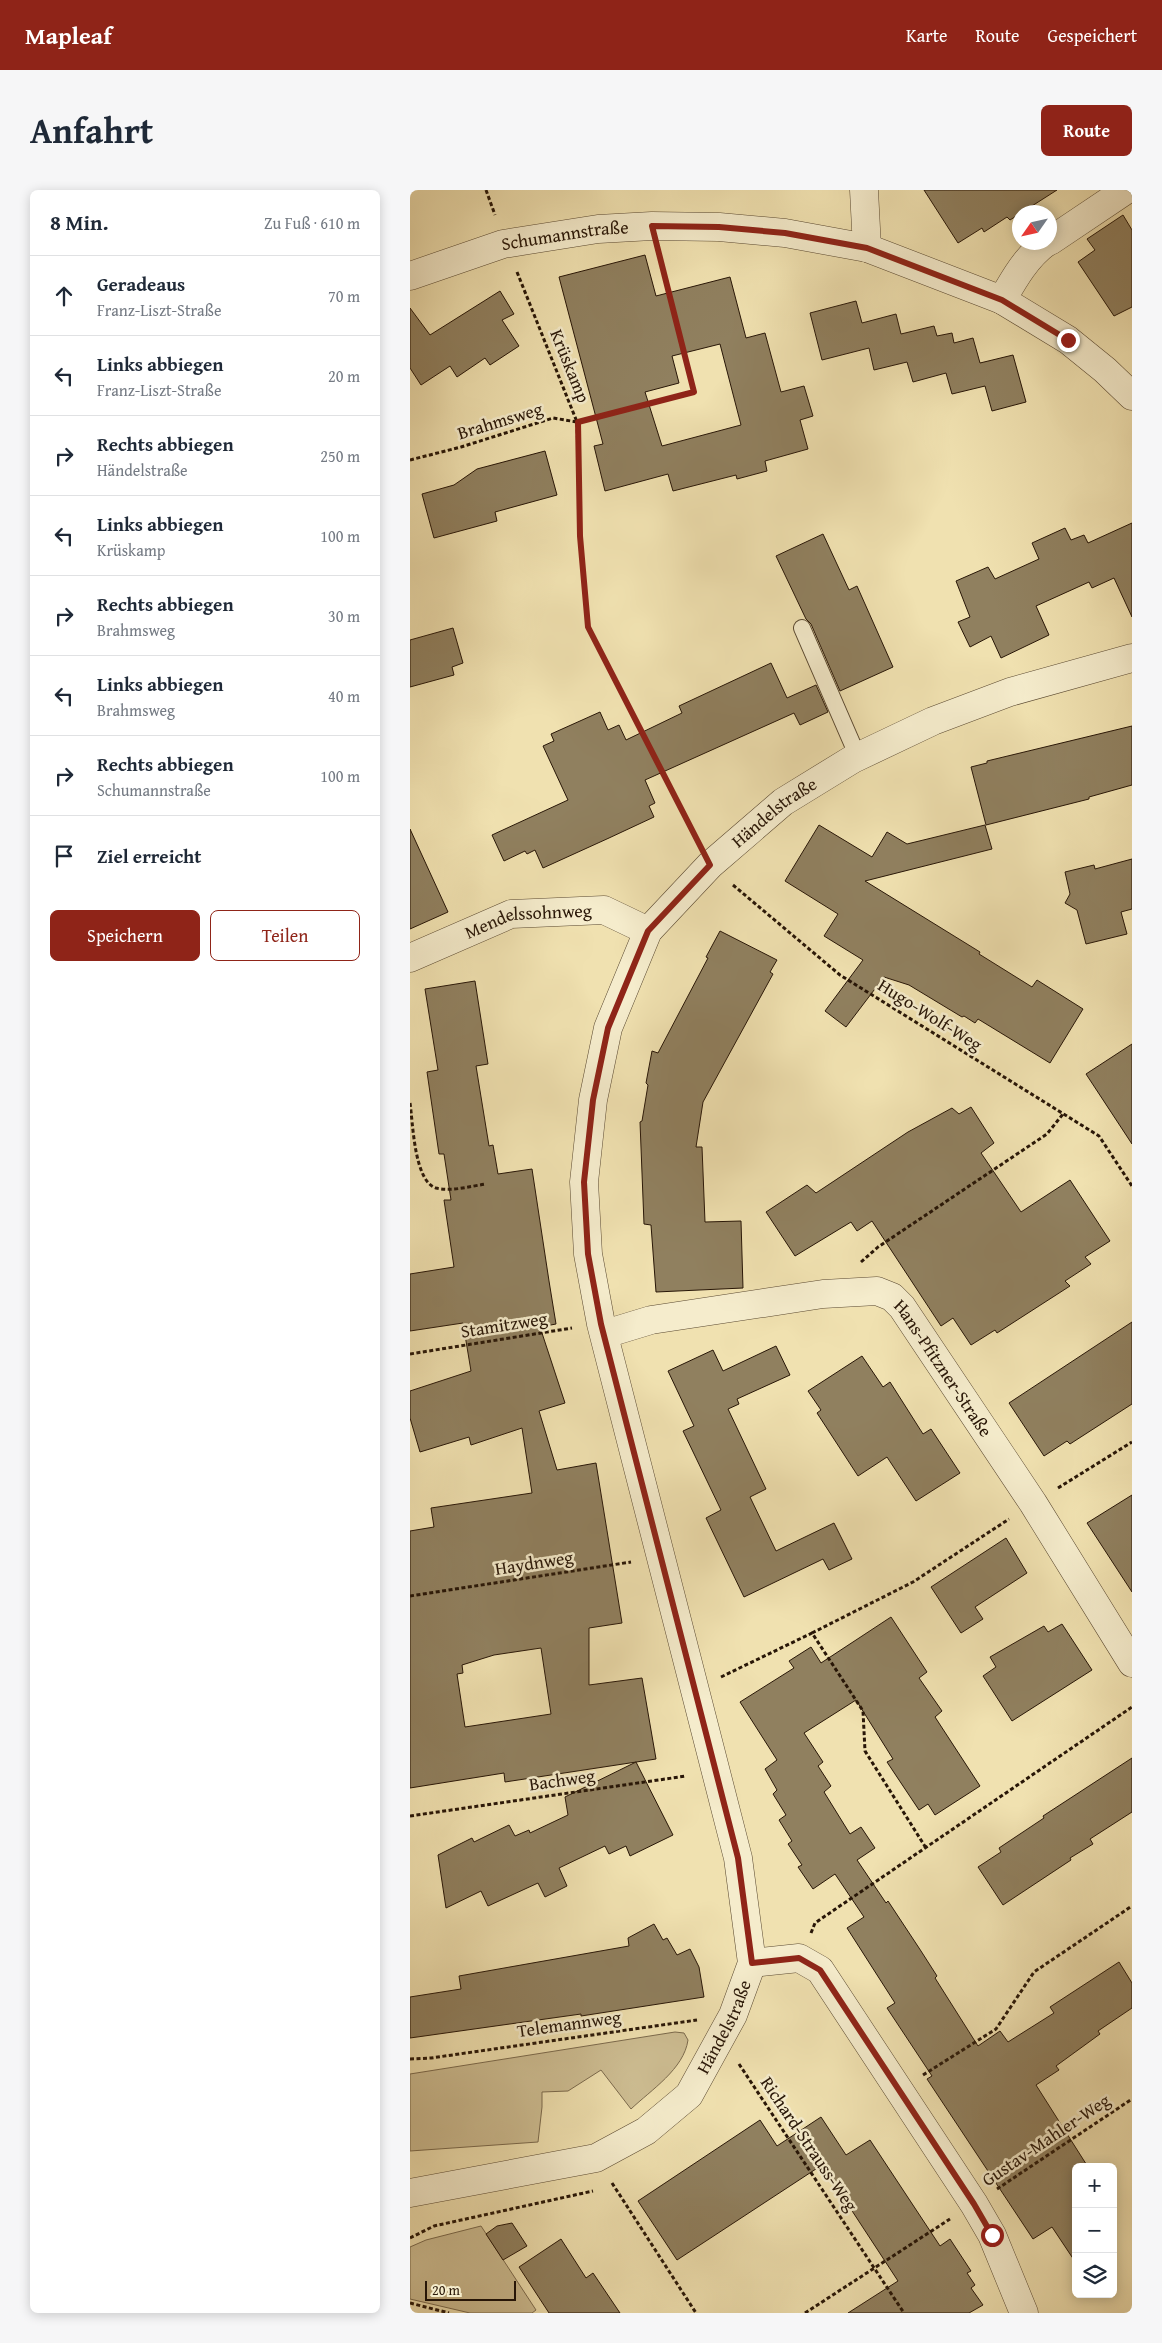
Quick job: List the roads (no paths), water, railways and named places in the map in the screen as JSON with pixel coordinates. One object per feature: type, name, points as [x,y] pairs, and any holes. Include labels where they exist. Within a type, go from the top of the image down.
[{"type":"street","points":[[864,190],[867,248]]},
{"type":"street","points":[[1057,236],[1126,190]]},
{"type":"street","name":"Schumannstraße","points":[[410,276],[503,244],[598,230],[652,226],[719,227],[775,232],[867,248],[1002,300],[1068,340],[1105,370],[1132,396]]},
{"type":"street","points":[[1002,300],[1015,276],[1037,250]]},
{"type":"street","name":"Händelstraße","points":[[410,2193],[596,2158],[646,2131],[689,2095],[727,2026],[752,1963],[738,1858],[603,1329],[588,1254],[584,1182],[593,1100],[608,1028],[648,931],[710,865],[782,802],[858,757],[933,721],[1010,692],[1132,658]]},
{"type":"street","name":"Mendelssohnweg","points":[[410,958],[511,914],[604,910],[648,931]]},
{"type":"street","name":"Hans-Pfitzner-Straße","points":[[603,1329],[824,1294],[877,1290],[892,1297],[902,1306],[1033,1503],[1132,1663]]},
{"type":"street","points":[[752,1963],[799,1958],[820,1970],[974,2204],[992,2235],[1024,2313]]},
{"type":"lane","points":[[802,628],[858,757]]}]
